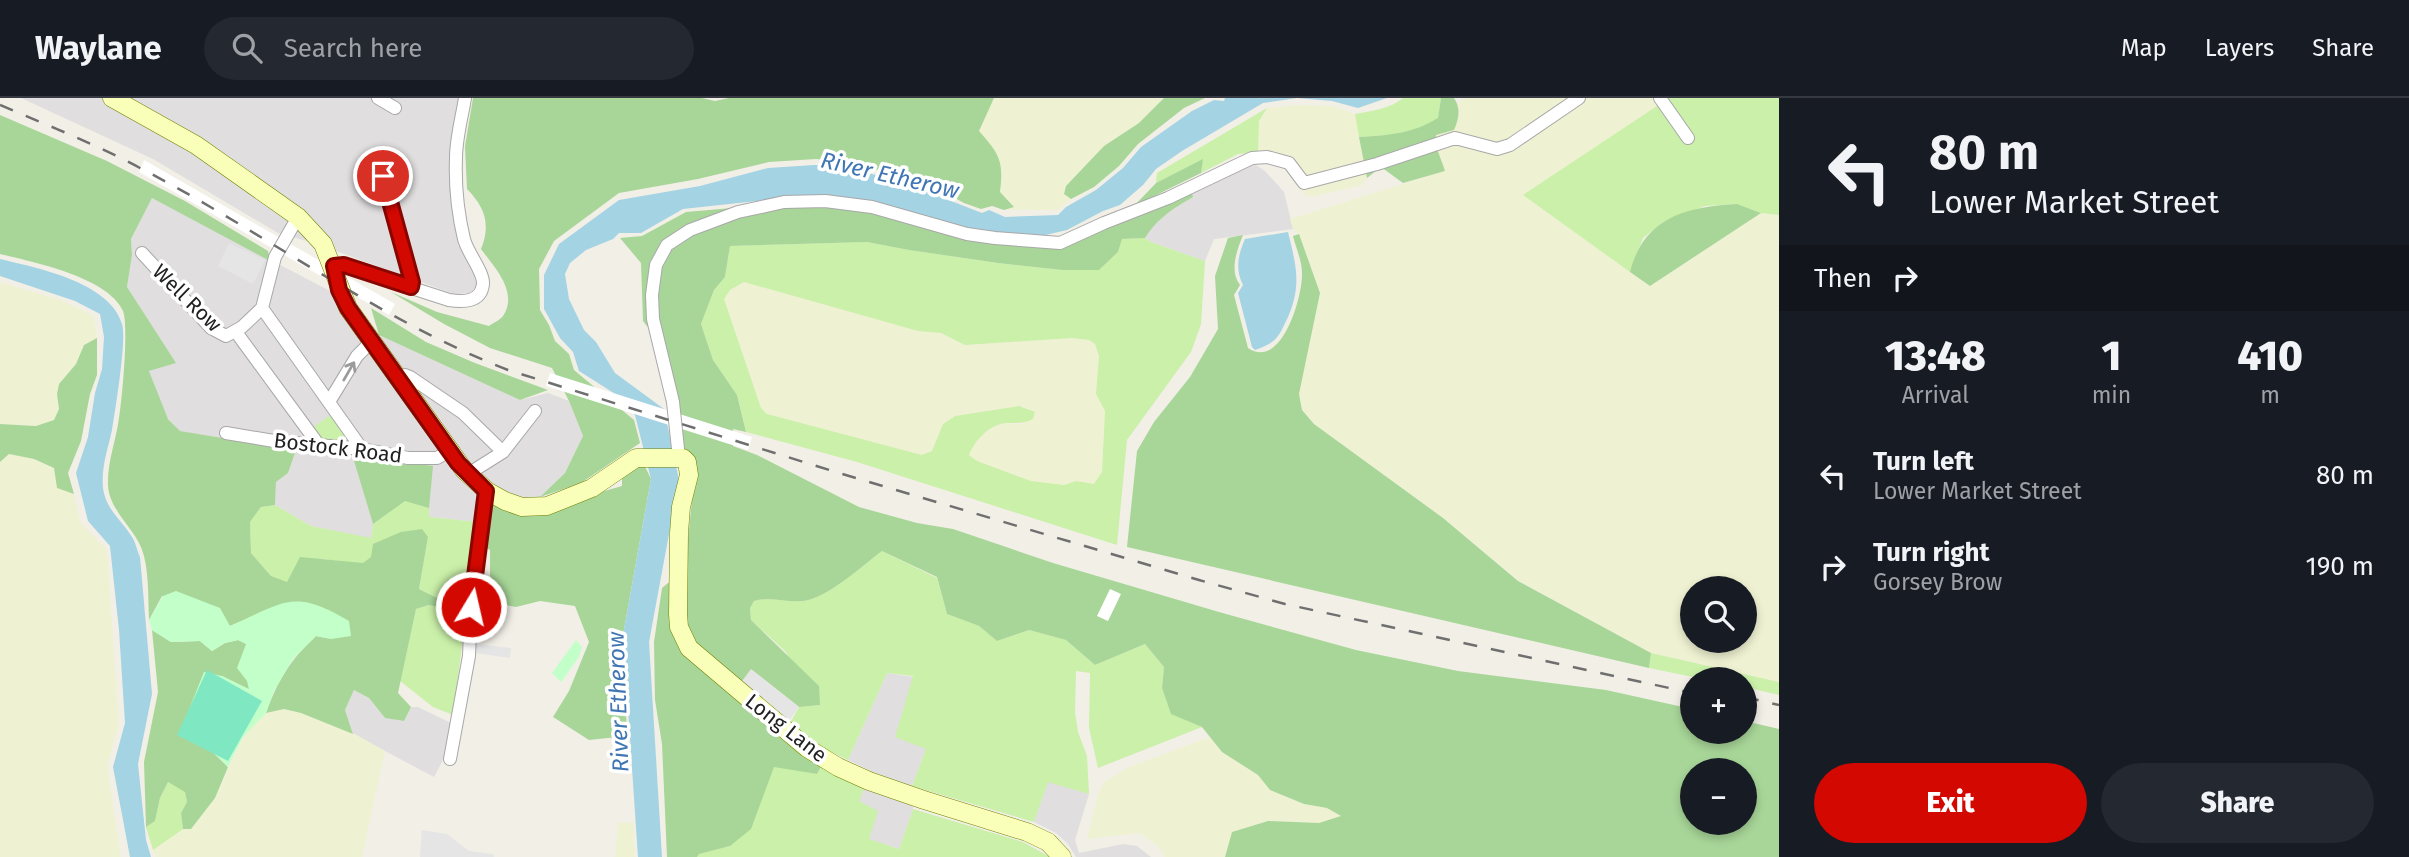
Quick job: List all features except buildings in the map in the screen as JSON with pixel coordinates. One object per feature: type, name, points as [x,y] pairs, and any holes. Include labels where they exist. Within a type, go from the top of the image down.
[{"type":"street","points":[[112,98],[196,145],[298,217],[324,244],[334,266],[343,300],[449,451],[470,477],[486,491],[522,506],[547,506],[584,492],[638,458],[681,461],[673,402],[653,319],[652,295],[656,265],[667,245],[690,230],[738,212],[784,202],[825,201],[872,207],[967,234],[1060,243],[1168,198],[1252,158],[1267,156],[1289,163],[1301,180],[1308,183],[1377,164],[1464,134],[1497,149],[1510,145],[1579,98]]},
{"type":"street","points":[[378,98],[395,108]]},
{"type":"street","points":[[334,266],[344,265],[449,300],[473,300],[483,284],[466,245],[459,206],[456,158],[465,98]]},
{"type":"street","points":[[1660,98],[1688,138]]},
{"type":"street","points":[[377,154],[412,282],[411,287]]},
{"type":"street","points":[[298,217],[275,257],[262,308],[236,332],[318,444]]},
{"type":"street","name":"Well Row","points":[[142,253],[211,328],[222,335],[236,332]]},
{"type":"street","points":[[262,308],[362,449]]},
{"type":"street","points":[[328,402],[357,356],[371,342]]},
{"type":"street","points":[[397,378],[405,375],[410,377],[455,407],[503,452]]},
{"type":"street","points":[[470,477],[476,469],[503,452],[535,411]]},
{"type":"street","name":"Bostock Road","points":[[226,432],[362,449],[408,458],[437,458],[449,451]]},
{"type":"street","name":"Long Lane","points":[[681,461],[679,627],[689,648],[807,748],[838,767],[869,782],[1027,832],[1048,842],[1062,857]]},
{"type":"street","points":[[450,759],[469,656],[471,607],[486,491]]},
{"type":"shaded area","points":[[21,98],[458,98],[450,179],[458,244],[479,283],[470,293],[454,294],[314,243],[278,233],[153,159]]},
{"type":"shaded area","points":[[1243,163],[1256,165],[1265,171],[1284,192],[1293,229],[1214,239],[1205,261],[1145,238],[1166,212],[1192,197],[1191,190]]},
{"type":"shaded area","points":[[152,198],[332,292],[365,340],[379,335],[520,400],[548,393],[569,401],[583,436],[565,473],[540,497],[517,500],[478,522],[428,517],[353,455],[373,524],[371,539],[311,526],[275,505],[276,482],[288,473],[296,450],[179,431],[167,417],[149,371],[175,363],[127,287],[132,255],[131,239]]},
{"type":"shaded area","points":[[229,243],[265,260],[253,284],[218,266]]},
{"type":"shaded area","points":[[476,644],[511,648],[510,658],[475,653]]},
{"type":"shaded area","points":[[751,669],[799,707],[787,723],[739,685]]},
{"type":"shaded area","points":[[887,673],[913,677],[926,749],[912,786],[913,809],[899,849],[868,839],[858,801],[871,771],[848,760]]},
{"type":"shaded area","points":[[354,690],[369,698],[385,718],[404,721],[411,707],[418,707],[453,724],[446,754],[434,777],[353,734],[345,710]]},
{"type":"shaded area","points":[[1048,781],[1089,794],[1075,840],[1079,853],[1123,844],[1137,846],[1151,857],[1076,857],[1068,844],[1056,833],[1034,822]]},
{"type":"shaded area","points":[[422,830],[447,834],[469,851],[493,854],[494,857],[420,857]]},
{"type":"green space","points":[[473,98],[702,98],[715,101],[729,98],[994,98],[979,131],[998,158],[1001,172],[1000,192],[1014,207],[1004,210],[992,206],[981,209],[937,188],[885,172],[842,161],[816,159],[769,162],[698,179],[619,193],[554,241],[539,269],[540,310],[555,341],[569,354],[574,370],[634,420],[640,443],[581,483],[540,497],[565,473],[583,436],[552,368],[490,348],[391,292],[437,312],[489,326],[502,317],[507,307],[508,298],[503,280],[481,249],[486,232],[482,210],[467,189],[465,146]]},
{"type":"green space","points":[[994,98],[1164,98],[1139,123],[1104,146],[1066,186],[1065,194],[1071,199],[1058,210],[1004,210],[1014,207],[1000,192],[1002,174],[979,131]]},
{"type":"green space","points":[[1164,98],[1205,98],[1184,108],[1138,144],[1119,166],[1094,187],[1071,199],[1064,194],[1066,186],[1104,146],[1139,123]]},
{"type":"green space","points":[[1403,98],[1441,98],[1438,119],[1409,131],[1359,137],[1355,114],[1386,107]]},
{"type":"green space","points":[[1441,98],[1454,98],[1458,110],[1454,130],[1436,135],[1437,149],[1445,171],[1403,183],[1381,167],[1367,178],[1359,137],[1400,133],[1428,123],[1438,118]]},
{"type":"green space","points":[[1465,98],[1669,98],[1523,195],[1650,286],[1761,213],[1779,215],[1779,682],[1757,677],[1757,667],[1713,667],[1651,653],[1519,581],[1443,518],[1314,424],[1302,410],[1299,394],[1320,293],[1299,234],[1293,229],[1290,219],[1444,171],[1435,149],[1436,135],[1459,118],[1458,103]]},
{"type":"green space","points":[[1669,98],[1779,98],[1779,215],[1761,213],[1737,204],[1705,206],[1663,222],[1643,238],[1630,272],[1523,195]]},
{"type":"green space","points":[[1332,106],[1355,114],[1367,178],[1363,185],[1312,197],[1306,196],[1280,164],[1258,152],[1259,121],[1267,108]]},
{"type":"green space","points":[[1267,108],[1259,121],[1258,152],[1238,154],[1201,173],[1202,160],[1156,183],[1157,173]]},
{"type":"green space","points":[[0,115],[107,161],[185,201],[268,251],[270,261],[152,198],[131,239],[132,255],[127,287],[176,363],[149,371],[168,419],[180,431],[296,450],[288,473],[276,482],[275,505],[261,507],[250,522],[251,553],[271,576],[287,582],[300,557],[363,563],[371,557],[373,544],[401,532],[422,529],[428,537],[419,589],[465,612],[429,605],[416,609],[398,693],[411,707],[404,721],[385,718],[369,698],[354,690],[345,710],[353,734],[301,713],[284,709],[266,713],[280,680],[299,654],[316,636],[331,639],[251,617],[230,626],[162,596],[149,620],[148,580],[144,556],[136,538],[114,505],[108,486],[123,380],[123,311],[115,299],[86,280],[0,254]]},
{"type":"green space","points":[[1203,159],[1201,173],[1134,206],[1156,183]]},
{"type":"green space","points":[[1191,190],[1193,197],[1166,214],[1145,238],[1122,239],[1118,252],[1099,270],[1062,270],[998,263],[867,242],[730,246],[725,277],[714,290],[701,324],[713,360],[737,395],[746,432],[733,429],[733,446],[757,455],[859,507],[917,523],[953,529],[1053,563],[1356,650],[1458,671],[1606,690],[1680,706],[1680,744],[1757,744],[1757,724],[1779,729],[1779,857],[1225,857],[1232,832],[1268,821],[1319,823],[1341,816],[1327,808],[1304,804],[1270,790],[1258,775],[1222,752],[1202,727],[1171,714],[1162,688],[1164,667],[1145,644],[1095,665],[1066,640],[1029,630],[997,641],[979,626],[947,614],[937,577],[882,551],[834,588],[813,599],[754,601],[750,608],[751,620],[819,686],[820,705],[799,707],[752,670],[734,692],[822,765],[817,774],[774,767],[751,829],[730,846],[699,854],[697,857],[667,857],[662,744],[655,700],[654,642],[662,588],[685,569],[696,460],[680,451],[650,330],[643,321],[641,263],[620,238],[642,236],[686,212],[732,208],[694,234],[741,214],[784,204],[824,204],[1060,246]]},
{"type":"green space","points":[[1737,204],[1761,213],[1650,286],[1630,272],[1645,239],[1670,218],[1701,208]]},
{"type":"green space","points":[[1299,234],[1320,293],[1299,394],[1302,410],[1314,424],[1443,518],[1518,581],[1651,653],[1649,668],[1127,547],[1137,451],[1154,422],[1190,377],[1218,329],[1215,276],[1228,238],[1243,235],[1235,267],[1240,285],[1234,295],[1248,348],[1260,352],[1271,349],[1280,340],[1299,297],[1302,273],[1293,236]]},
{"type":"green space","points":[[1145,238],[1205,261],[1201,324],[1191,352],[1127,440],[1117,545],[857,462],[746,432],[737,395],[713,360],[701,324],[714,290],[725,277],[730,246],[867,242],[998,263],[1062,270],[1099,270],[1118,252],[1122,239]],"holes":[[[744,282],[918,331],[941,333],[965,345],[1072,338],[1089,340],[1095,344],[1099,356],[1096,394],[1105,411],[1102,472],[1094,484],[1076,481],[1064,485],[1031,481],[977,461],[969,455],[988,430],[1000,424],[1033,419],[1035,412],[1019,406],[955,416],[943,424],[932,451],[922,455],[767,414],[761,408],[724,299],[730,290]]]},
{"type":"green space","points":[[0,282],[63,301],[94,316],[97,338],[84,345],[76,364],[59,384],[59,409],[54,420],[36,426],[0,424]]},
{"type":"green space","points":[[744,282],[918,331],[941,333],[965,345],[1072,338],[1089,340],[1095,344],[1099,356],[1096,394],[1105,410],[1102,472],[1099,481],[1095,484],[1076,482],[1064,485],[1031,481],[977,461],[968,454],[974,442],[1002,423],[1023,424],[1028,408],[1019,406],[955,416],[943,424],[932,451],[922,455],[767,414],[761,408],[724,299],[730,290]]},
{"type":"green space","points":[[371,308],[426,342],[548,390],[520,400],[379,335]]},
{"type":"green space","points":[[97,338],[97,375],[90,394],[81,441],[68,473],[74,494],[57,488],[54,468],[34,459],[9,454],[0,462],[0,424],[36,426],[54,420],[59,409],[59,384],[76,364],[84,345]]},
{"type":"green space","points":[[331,415],[351,441],[349,443],[321,438],[313,427]]},
{"type":"green space","points":[[9,454],[34,459],[55,468],[57,488],[74,494],[81,523],[107,550],[119,725],[107,766],[121,857],[0,857],[0,462]]},
{"type":"green space","points":[[352,454],[433,466],[429,508],[405,501],[373,524]]},
{"type":"green space","points":[[642,460],[651,479],[623,635],[627,736],[589,740],[553,717],[569,691],[589,642],[575,606],[540,601],[516,607],[490,602],[490,550],[484,547],[490,501],[587,496],[622,486],[622,475]]},
{"type":"green space","points":[[405,500],[429,508],[429,517],[478,522],[453,715],[433,707],[400,681],[416,609],[429,605],[462,611],[419,589],[428,537],[371,557],[363,564],[322,559],[287,583],[271,576],[251,553],[250,522],[261,507],[275,505],[311,526],[371,538],[373,524]]},
{"type":"green space","points":[[882,551],[937,578],[947,614],[979,626],[997,641],[1029,630],[1066,640],[1095,665],[1145,644],[1164,667],[1162,688],[1171,713],[1202,727],[1098,768],[1089,728],[1090,673],[1076,671],[1075,712],[1078,732],[1087,756],[1089,794],[1048,782],[1034,822],[912,786],[926,749],[895,737],[913,676],[887,673],[848,760],[811,742],[789,725],[799,707],[820,705],[785,651],[751,620],[750,608],[754,601],[760,600],[813,599],[834,588]]},
{"type":"green space","points":[[176,591],[220,608],[230,626],[289,602],[315,604],[349,621],[351,636],[331,639],[316,636],[293,659],[274,691],[266,713],[243,737],[228,767],[192,732],[182,727],[204,672],[222,676],[249,689],[247,681],[237,668],[246,644],[238,640],[225,643],[212,651],[200,641],[171,642],[152,630],[149,620],[163,596]]},
{"type":"green space","points":[[152,630],[171,642],[200,641],[212,651],[225,643],[238,640],[247,644],[249,690],[222,676],[192,732],[228,767],[215,798],[191,829],[183,829],[181,813],[187,802],[185,792],[168,782],[160,798],[155,821],[146,827],[144,762],[158,692]]},
{"type":"green space","points":[[576,640],[582,647],[579,657],[561,682],[552,673]]},
{"type":"green space","points":[[1651,653],[1713,667],[1680,667],[1680,674],[1649,668]]},
{"type":"green space","points":[[207,670],[262,701],[228,761],[177,735]]},
{"type":"green space","points":[[1757,677],[1779,682],[1779,695],[1757,690]]},
{"type":"green space","points":[[284,709],[353,733],[385,751],[362,857],[157,857],[153,850],[183,829],[191,829],[215,798],[243,737],[266,713]]},
{"type":"green space","points":[[1210,737],[1222,752],[1258,775],[1270,790],[1304,804],[1327,808],[1342,817],[1319,823],[1268,821],[1232,832],[1225,857],[1165,857],[1156,844],[1139,833],[1087,839],[1098,794],[1104,782],[1129,767]]},
{"type":"green space","points":[[822,765],[865,786],[859,801],[878,811],[869,839],[899,849],[913,809],[1023,842],[1050,857],[697,857],[698,854],[730,846],[774,766],[817,774]]},
{"type":"green space","points":[[168,782],[185,791],[187,802],[181,813],[183,829],[153,850],[146,827],[155,821],[160,798]]},
{"type":"green space","points":[[618,823],[633,823],[635,857],[615,857]]},
{"type":"water","points":[[1225,98],[1297,98],[1263,103],[1156,169],[1143,185],[1120,205],[1067,230],[1024,240],[970,230],[853,199],[811,195],[683,209],[641,233],[619,233],[613,239],[586,250],[570,263],[565,274],[569,299],[584,330],[596,342],[615,373],[664,409],[679,480],[649,642],[662,857],[638,857],[623,635],[651,479],[635,415],[617,395],[579,371],[573,352],[560,338],[544,309],[544,275],[559,244],[619,200],[700,186],[768,168],[814,165],[842,166],[902,182],[982,213],[989,210],[1005,217],[1058,215],[1066,207],[1096,190],[1123,168],[1141,147],[1192,111],[1214,100],[1224,101]]},
{"type":"water","points":[[1297,98],[1387,98],[1358,108],[1332,101]]},
{"type":"water","points":[[1288,232],[1296,275],[1292,306],[1279,335],[1255,350],[1238,293],[1243,285],[1238,268],[1241,251],[1245,239]]},
{"type":"water","points":[[0,259],[52,272],[88,287],[103,297],[115,310],[122,324],[120,376],[104,465],[103,488],[107,502],[135,542],[140,557],[152,694],[138,764],[146,840],[151,857],[130,857],[113,767],[125,723],[110,546],[88,521],[76,473],[88,437],[102,369],[104,337],[100,314],[75,301],[0,276]]},
{"type":"pier","points":[[144,160],[395,304],[389,315],[139,172]]},
{"type":"pier","points":[[550,373],[752,437],[748,450],[546,386]]},
{"type":"pier","points":[[1110,589],[1121,594],[1108,621],[1097,616]]},
{"type":"railway","points":[[0,105],[140,168],[367,301],[413,326],[508,370],[839,473],[1285,604],[1680,690]]},
{"type":"railway","points":[[1757,700],[1779,705]]},
{"type":"route","points":[[383,176],[412,282],[411,287],[344,265],[334,266],[339,290],[348,308],[458,463],[486,491],[471,607]]},
{"type":"water label","name":"River Etherow","points":[[890,175]]},
{"type":"water label","name":"River Etherow","points":[[618,702]]}]
